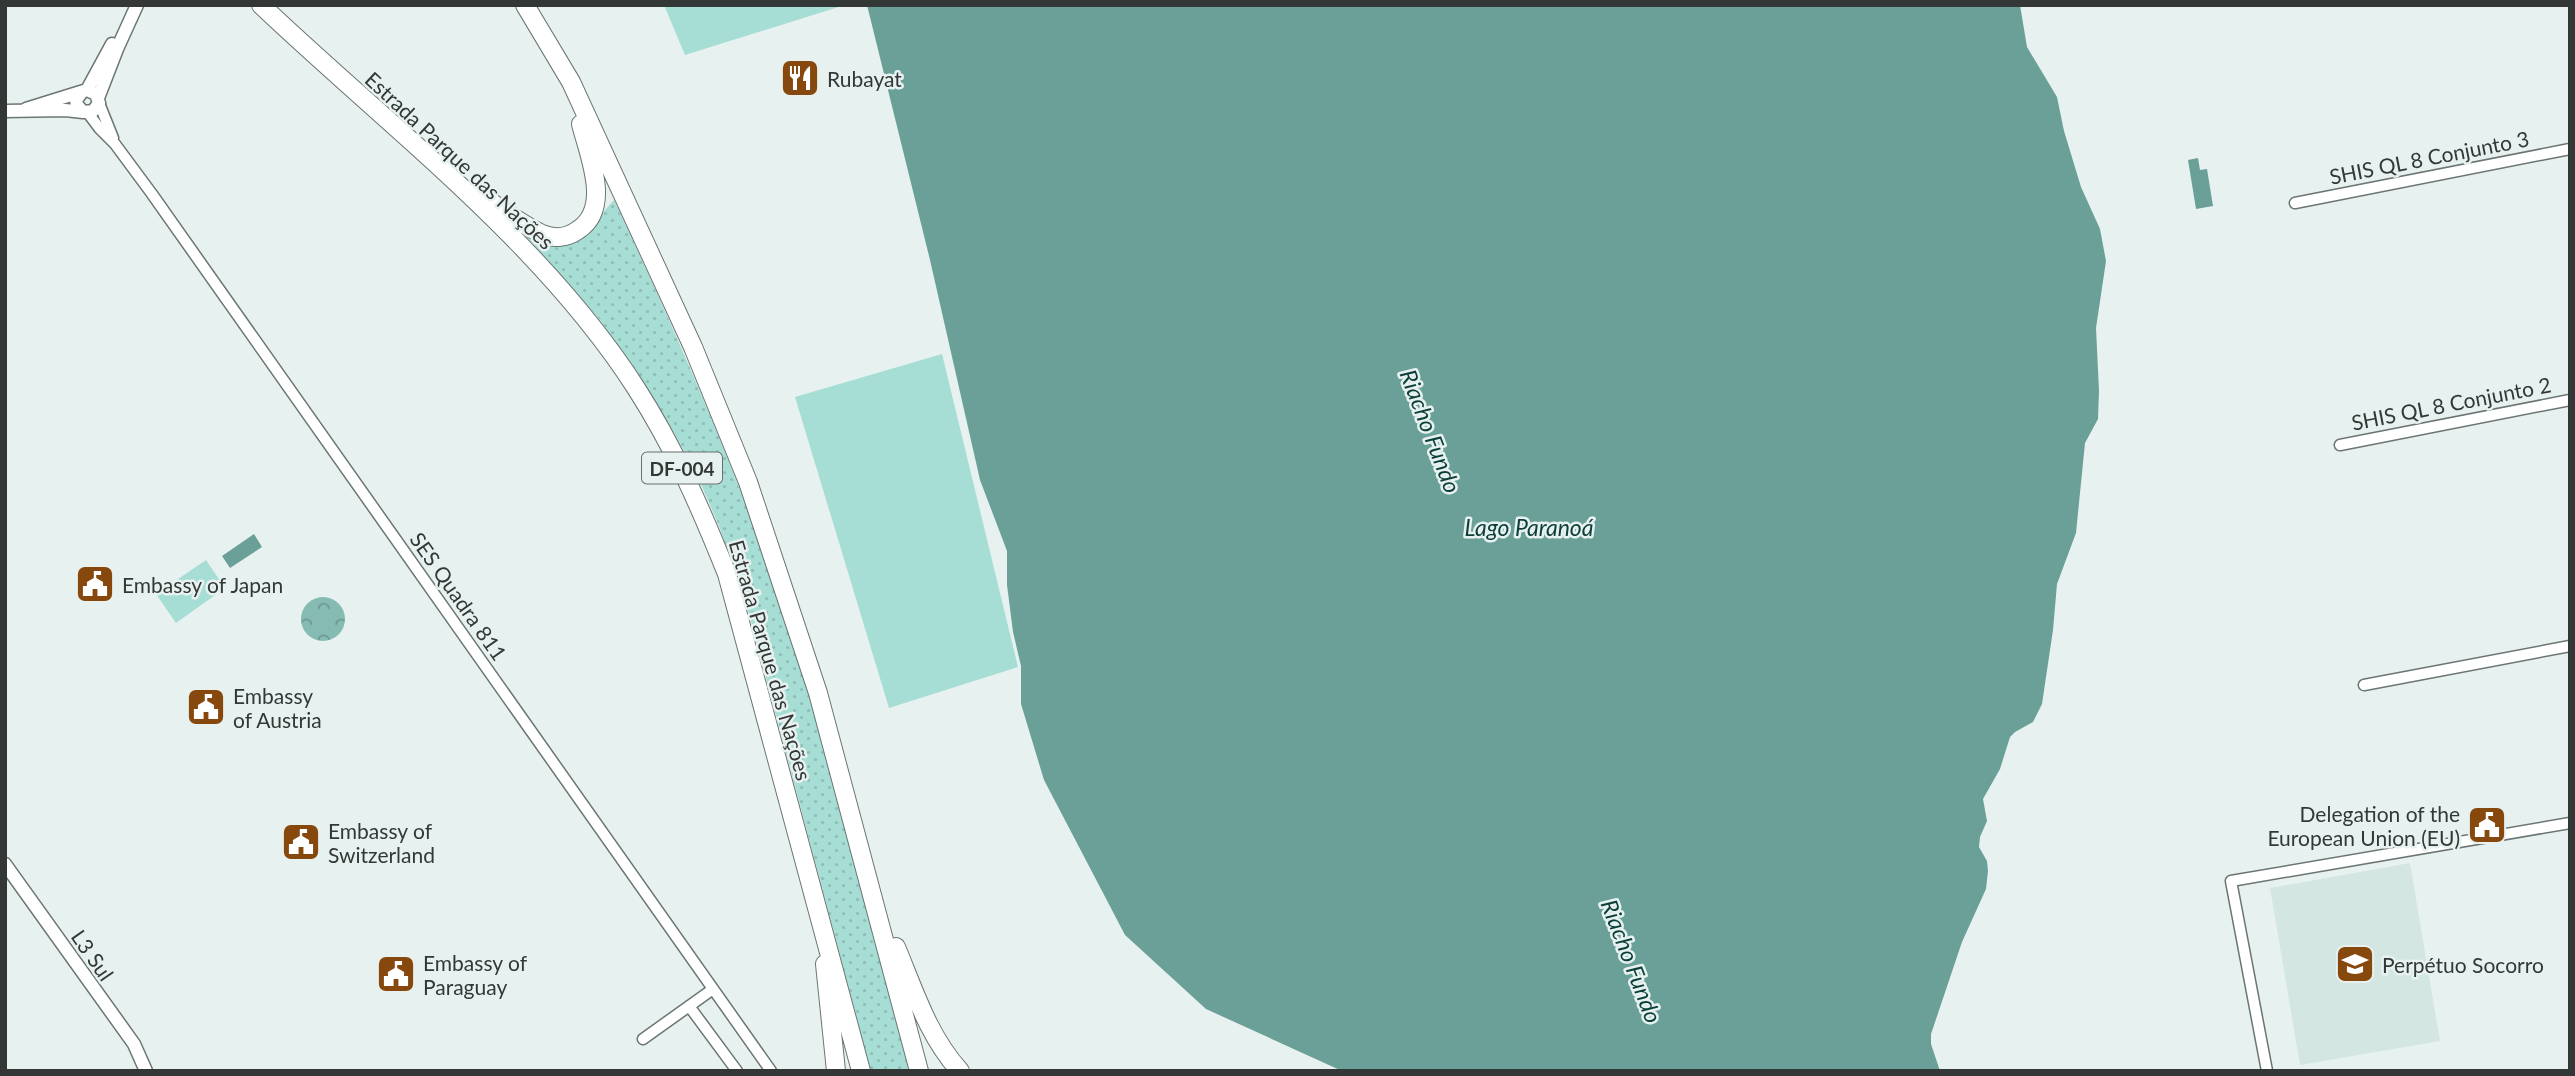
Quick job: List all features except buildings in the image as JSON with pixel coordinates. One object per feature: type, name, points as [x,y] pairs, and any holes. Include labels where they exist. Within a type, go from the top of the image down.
[{"type":"highway","name":"Estrada Parque das Nações","points":[[261,5],[440,169],[545,272],[605,344],[666,436],[696,496],[727,574],[861,1071]]},
{"type":"highway","name":"Estrada Parque das Nações","points":[[525,5],[571,82],[693,347],[748,482],[818,693],[919,1071]]},
{"type":"highway","points":[[440,169],[543,234],[558,237],[571,235],[584,226],[596,203],[596,184],[571,82]]},
{"type":"highway","points":[[870,882],[932,1030],[948,1058],[960,1071]]},
{"type":"highway","points":[[825,932],[825,978],[836,1071]]},
{"type":"street","points":[[86,112],[79,109],[76,100],[112,45],[129,5]]},
{"type":"street","points":[[5,111],[26,109],[86,112],[97,108],[117,49],[137,5]]},
{"type":"street","points":[[26,109],[84,91],[96,94],[99,101]]},
{"type":"street","name":"SES Quadra 811","points":[[99,101],[115,144]]},
{"type":"street","name":"SES Quadra 811","points":[[86,112],[115,144],[771,1071]]},
{"type":"street","name":"SHIS QL 8 Conjunto 3","points":[[2295,203],[2570,149]]},
{"type":"street","name":"SHIS QL 8 Conjunto 2","points":[[2340,444],[2570,400]]},
{"type":"street","points":[[2364,685],[2570,646]]},
{"type":"street","points":[[2267,1071],[2231,881],[2570,823]]},
{"type":"street","name":"L3 Sul","points":[[5,863],[134,1044],[146,1071]]},
{"type":"street","points":[[643,1039],[713,989]]},
{"type":"street","points":[[690,1006],[737,1071]]},
{"type":"shaded area","name":"Perpétuo Socorro","points":[[2410,863],[2440,1041],[2300,1065],[2270,888]]},
{"type":"green space","points":[[664,5],[845,5],[685,55]]},
{"type":"green space","points":[[614,200],[712,421],[787,619],[844,812],[912,1071],[871,1071],[749,614],[719,526],[694,468],[673,431],[600,320],[510,218],[579,239]]},
{"type":"green space","points":[[942,354],[1018,667],[889,708],[795,397]]},
{"type":"green space","points":[[206,560],[225,588],[176,623],[156,594]]},
{"type":"green space","points":[[323,597],[339,603],[345,619],[339,635],[323,641],[307,635],[301,619],[307,603]]},
{"type":"water","name":"Lago Paranoá","points":[[867,5],[2020,5],[2027,47],[2057,97],[2081,187],[2100,229],[2106,261],[2096,328],[2098,419],[2085,443],[2076,533],[2057,584],[2042,704],[2033,722],[2010,737],[2000,769],[1983,799],[1987,821],[1979,847],[1987,861],[1986,889],[1962,942],[1931,1034],[1931,1044],[1940,1071],[1342,1071],[1206,1009],[1125,935],[1044,780],[1021,704],[1021,666],[1007,585],[1007,551],[980,480],[930,260]]},
{"type":"water","points":[[2198,158],[2200,170],[2207,169],[2213,206],[2196,209],[2188,160]]},
{"type":"water","points":[[254,534],[262,547],[230,568],[222,556]]},
{"type":"place","name":"Rubayat","points":[[800,78]]},
{"type":"place","name":"Embassy of Japan","points":[[95,584]]},
{"type":"place","name":"Embassy of Austria","points":[[206,707]]},
{"type":"place","name":"Delegation of the European Union (EU)","points":[[2487,825]]},
{"type":"place","name":"Embassy of Switzerland","points":[[301,842]]},
{"type":"place","name":"Perpétuo Socorro","points":[[2355,964]]},
{"type":"place","name":"Embassy of Paraguay","points":[[396,974]]},
{"type":"water label","name":"Riacho Fundo","points":[[1431,431]]},
{"type":"water label","name":"Riacho Fundo","points":[[1632,961]]}]
